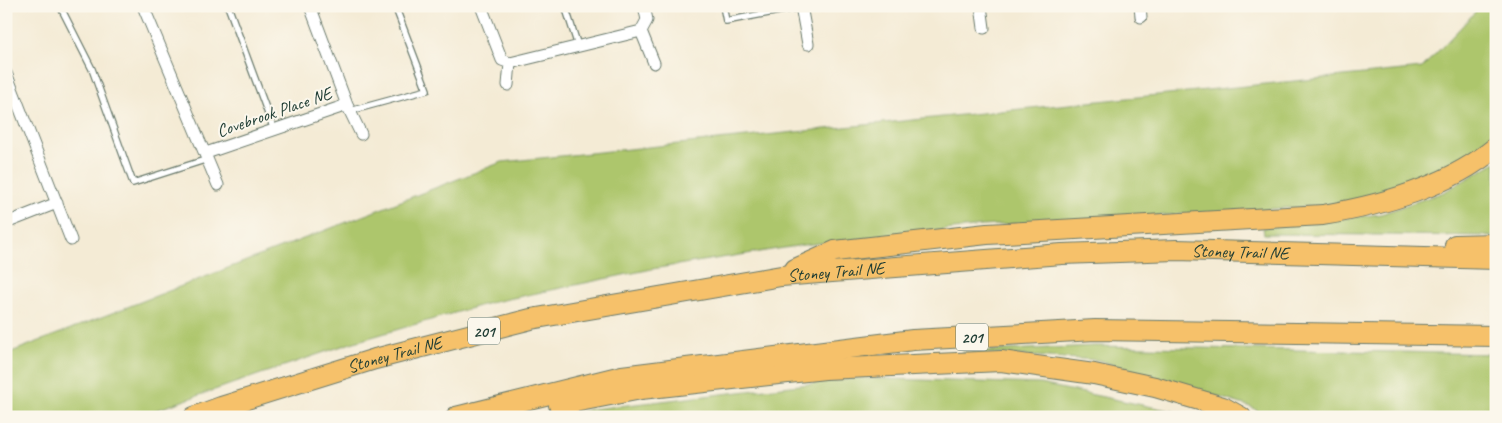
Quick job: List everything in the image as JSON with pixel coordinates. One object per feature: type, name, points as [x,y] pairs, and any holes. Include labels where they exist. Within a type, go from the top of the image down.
[{"type":"highway","points":[[782,276],[835,251],[987,234],[1322,216],[1355,210],[1412,192],[1472,165],[1496,147]]},
{"type":"highway","points":[[1176,250],[1496,244]]},
{"type":"highway","name":"Stoney Trail NE","points":[[194,417],[375,359],[531,319],[782,276],[1062,254],[1176,250],[1496,259]]},
{"type":"highway","name":"201","points":[[456,417],[622,376],[913,340],[1095,330],[1496,336]]},
{"type":"highway","points":[[495,417],[641,389],[825,369],[1002,361],[1094,374],[1155,387],[1222,407],[1241,417]]},
{"type":"street","name":"Covebrook Place NE","points":[[143,6],[207,156],[274,130],[349,108],[310,6]]},
{"type":"street","points":[[481,6],[502,60],[510,63],[642,31]]},
{"type":"street","points":[[644,6],[647,20],[642,31],[654,63]]},
{"type":"street","points":[[801,6],[808,44]]},
{"type":"street","points":[[981,6],[984,28]]},
{"type":"street","points":[[508,85],[510,63]]},
{"type":"street","points":[[6,73],[71,240]]},
{"type":"street","points":[[349,108],[361,134]]},
{"type":"street","points":[[207,156],[218,185]]},
{"type":"street","points":[[6,223],[57,203]]},
{"type":"lane","points":[[60,6],[92,69],[133,183],[207,156]]},
{"type":"lane","points":[[228,6],[274,130]]},
{"type":"lane","points":[[349,108],[427,90],[395,6]]},
{"type":"lane","points":[[565,6],[578,46]]},
{"type":"lane","points":[[723,6],[726,20],[801,6]]},
{"type":"green space","points":[[1481,6],[1496,6],[1496,138],[1443,172],[1386,196],[1320,206],[982,226],[803,245],[652,269],[489,303],[351,343],[136,417],[6,417],[6,354],[502,162],[1422,68]]},
{"type":"green space","points":[[1496,162],[1496,236],[1264,234],[1263,228],[1381,214],[1444,192]]},
{"type":"green space","points":[[1095,346],[1496,354],[1496,417],[1268,417],[1251,407],[1098,360],[962,352]]},
{"type":"green space","points":[[860,378],[1040,384],[1201,417],[559,417],[593,409]]}]
